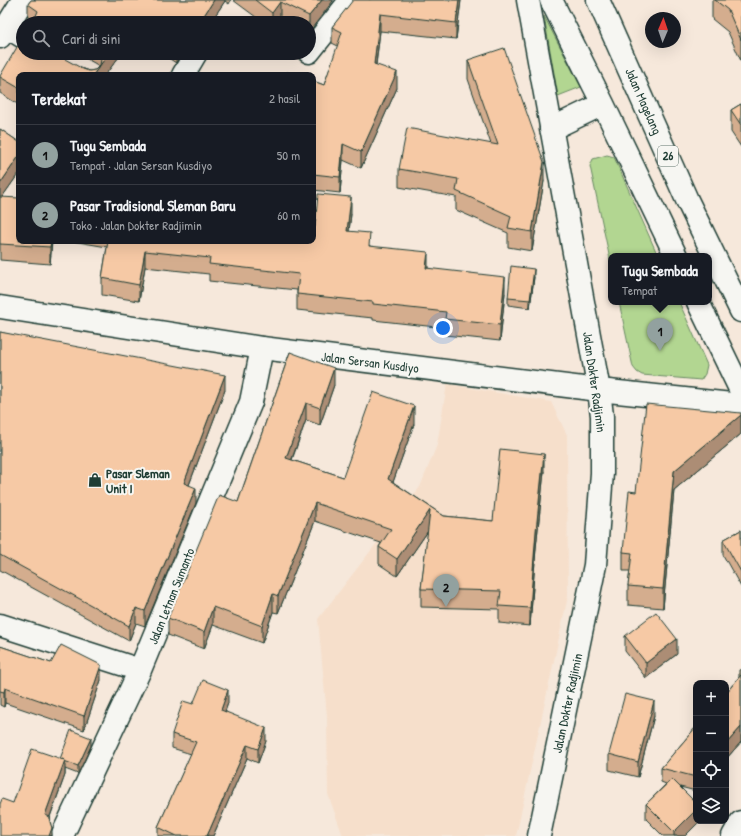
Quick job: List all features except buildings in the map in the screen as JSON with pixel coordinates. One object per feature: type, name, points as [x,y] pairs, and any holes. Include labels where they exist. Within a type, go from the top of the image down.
[{"type":"main road","points":[[17,16],[23,0]]},
{"type":"main road","points":[[316,43],[345,7],[358,0]]},
{"type":"main road","name":"Jalan Dokter Radjimin","points":[[528,0],[599,390],[602,416],[602,473],[596,565],[539,836]]},
{"type":"main road","points":[[551,0],[675,253]]},
{"type":"main road","name":"Jalan Magelang","points":[[598,0],[687,200],[741,311]]},
{"type":"main road","points":[[10,34],[16,18]]},
{"type":"main road","points":[[185,72],[192,60]]},
{"type":"main road","points":[[552,129],[603,104]]},
{"type":"main road","points":[[699,305],[741,391]]},
{"type":"main road","name":"Jalan Sersan Kusdiyo","points":[[0,307],[262,348],[599,390],[741,405]]},
{"type":"main road","name":"Jalan Letnan Sumanto","points":[[62,836],[140,670],[250,402],[262,348]]},
{"type":"main road","points":[[0,625],[140,670]]},
{"type":"main road","points":[[733,836],[741,822]]},
{"type":"shaded area","points":[[447,384],[551,402],[567,435],[568,596],[516,836],[343,836],[328,794],[327,716],[318,619],[420,487],[437,445]]},
{"type":"green space","points":[[544,16],[581,87],[558,96]]},
{"type":"green space","points":[[607,155],[614,157],[657,253],[609,253],[590,166],[593,159]]},
{"type":"green space","points":[[620,305],[680,305],[707,365],[705,374],[701,380],[642,375],[633,367]]},
{"type":"place","name":"Tugu Sembada","points":[[660,351]]},
{"type":"place","name":"Pasar Sleman Unit I","points":[[95,480]]},
{"type":"place","name":"Pasar Tradisional Sleman Baru","points":[[446,607]]}]
